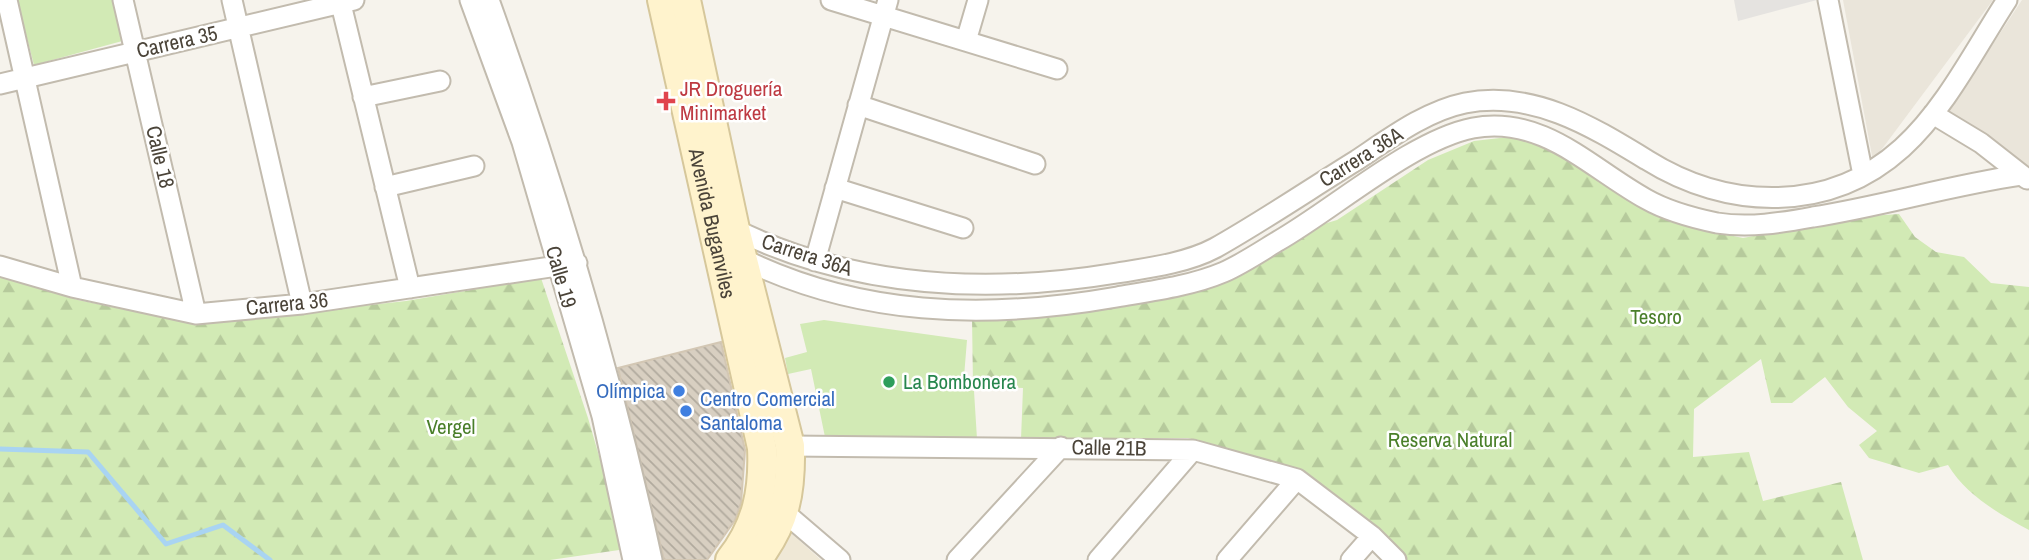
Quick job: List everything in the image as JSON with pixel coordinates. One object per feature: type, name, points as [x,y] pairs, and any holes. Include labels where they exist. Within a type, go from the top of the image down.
[{"type":"main road","name":"Avenida Buganviles","points":[[662,0],[776,447]]},
{"type":"main road","name":"Avenida Buganviles","points":[[686,0],[722,231],[744,259],[776,447]]},
{"type":"main road","points":[[757,560],[774,537],[772,507],[776,447]]},
{"type":"main road","points":[[730,560],[772,507]]},
{"type":"street","points":[[7,0],[72,287]]},
{"type":"street","name":"Calle 18","points":[[123,0],[196,314]]},
{"type":"street","points":[[232,0],[302,303]]},
{"type":"street","name":"Calle 19","points":[[470,0],[522,142],[602,416],[633,560]]},
{"type":"street","name":"Calle 19","points":[[489,0],[538,137],[577,263],[617,408],[652,560]]},
{"type":"street","points":[[831,0],[885,8],[966,41],[1057,69]]},
{"type":"street","points":[[966,41],[978,0]]},
{"type":"street","points":[[1828,0],[1863,175]]},
{"type":"street","points":[[1933,114],[2007,0]]},
{"type":"street","points":[[345,1],[363,97],[410,288]]},
{"type":"street","name":"Carrera 35","points":[[0,84],[345,1]]},
{"type":"street","points":[[815,261],[885,8]]},
{"type":"street","points":[[363,97],[440,81]]},
{"type":"street","name":"Carrera 36A","points":[[722,231],[815,261],[877,277],[941,285],[1005,287],[1069,281],[1203,253],[1395,135],[1444,108],[1500,99],[1532,103],[1562,113],[1680,179],[1741,197],[1772,199],[1804,196],[1863,175],[1902,149],[1933,114],[1981,143],[2025,178]]},
{"type":"street","points":[[858,105],[1035,164]]},
{"type":"street","name":"Carrera 36A","points":[[744,259],[787,278],[876,303],[969,312],[1062,306],[1156,290],[1223,272],[1280,240],[1416,151],[1473,128],[1505,126],[1537,133],[1585,158],[1648,200],[1683,215],[1721,223],[1759,225],[1831,214],[1977,181],[2025,178]]},
{"type":"street","points":[[1977,181],[1987,170],[1986,151],[1981,143]]},
{"type":"street","points":[[385,187],[474,166]]},
{"type":"street","points":[[835,188],[963,228]]},
{"type":"street","name":"Carrera 36","points":[[0,266],[72,287],[196,314],[302,303],[577,263]]},
{"type":"street","name":"Calle 21B","points":[[776,447],[1193,450],[1297,479],[1371,536],[1396,560]]},
{"type":"street","points":[[957,560],[1061,447]]},
{"type":"street","points":[[1109,556],[1193,450]]},
{"type":"street","points":[[1227,560],[1297,479]]},
{"type":"street","points":[[772,507],[840,560]]},
{"type":"street","points":[[1351,560],[1371,536]]},
{"type":"shaded area","points":[[1734,0],[1817,0],[1738,21]]},
{"type":"shaded area","points":[[1843,0],[1993,0],[1873,161]]},
{"type":"shaded area","points":[[2022,0],[2029,0],[2029,168],[1948,112]]},
{"type":"shaded area","points":[[791,533],[821,560],[770,560]]},
{"type":"green space","points":[[17,0],[116,0],[126,40],[34,65]]},
{"type":"green space","points":[[1517,136],[1566,158],[1651,209],[1690,227],[1743,238],[1855,217],[1899,214],[1915,237],[1936,252],[1964,257],[1991,283],[2029,287],[2029,530],[1974,495],[1948,465],[1919,473],[1869,458],[1859,445],[1877,431],[1848,407],[1825,377],[1792,403],[1771,403],[1761,359],[1694,409],[1693,457],[1749,452],[1763,501],[1841,482],[1863,560],[1402,560],[1293,468],[1188,438],[1021,439],[1023,388],[973,387],[972,317],[1186,295],[1229,281],[1285,250],[1317,226],[1337,220],[1428,160],[1474,141]]},
{"type":"green space","name":"Vergel","points":[[0,277],[78,300],[196,324],[406,301],[541,278],[588,418],[626,549],[550,560],[0,560]]},
{"type":"green space","name":"La Bombonera","points":[[824,320],[967,340],[963,389],[974,391],[977,439],[825,437],[811,369],[788,374],[785,358],[807,352],[800,324]]},
{"type":"building","name":"Centro Comercial Santaloma","points":[[721,342],[745,450],[741,503],[735,520],[707,560],[664,560],[618,368]]},
{"type":"waterway","points":[[0,449],[88,452],[166,544],[223,525],[270,560]]},
{"type":"place","name":"JR Droguería Minimarket","points":[[666,101]]},
{"type":"place","name":"La Bombonera","points":[[889,382]]},
{"type":"place","name":"Olímpica","points":[[679,391]]},
{"type":"place","name":"Centro Comercial Santaloma","points":[[686,411]]},
{"type":"park label","name":"Tesoro","points":[[1656,317]]},
{"type":"park label","name":"Reserva Natural","points":[[1450,440]]}]
